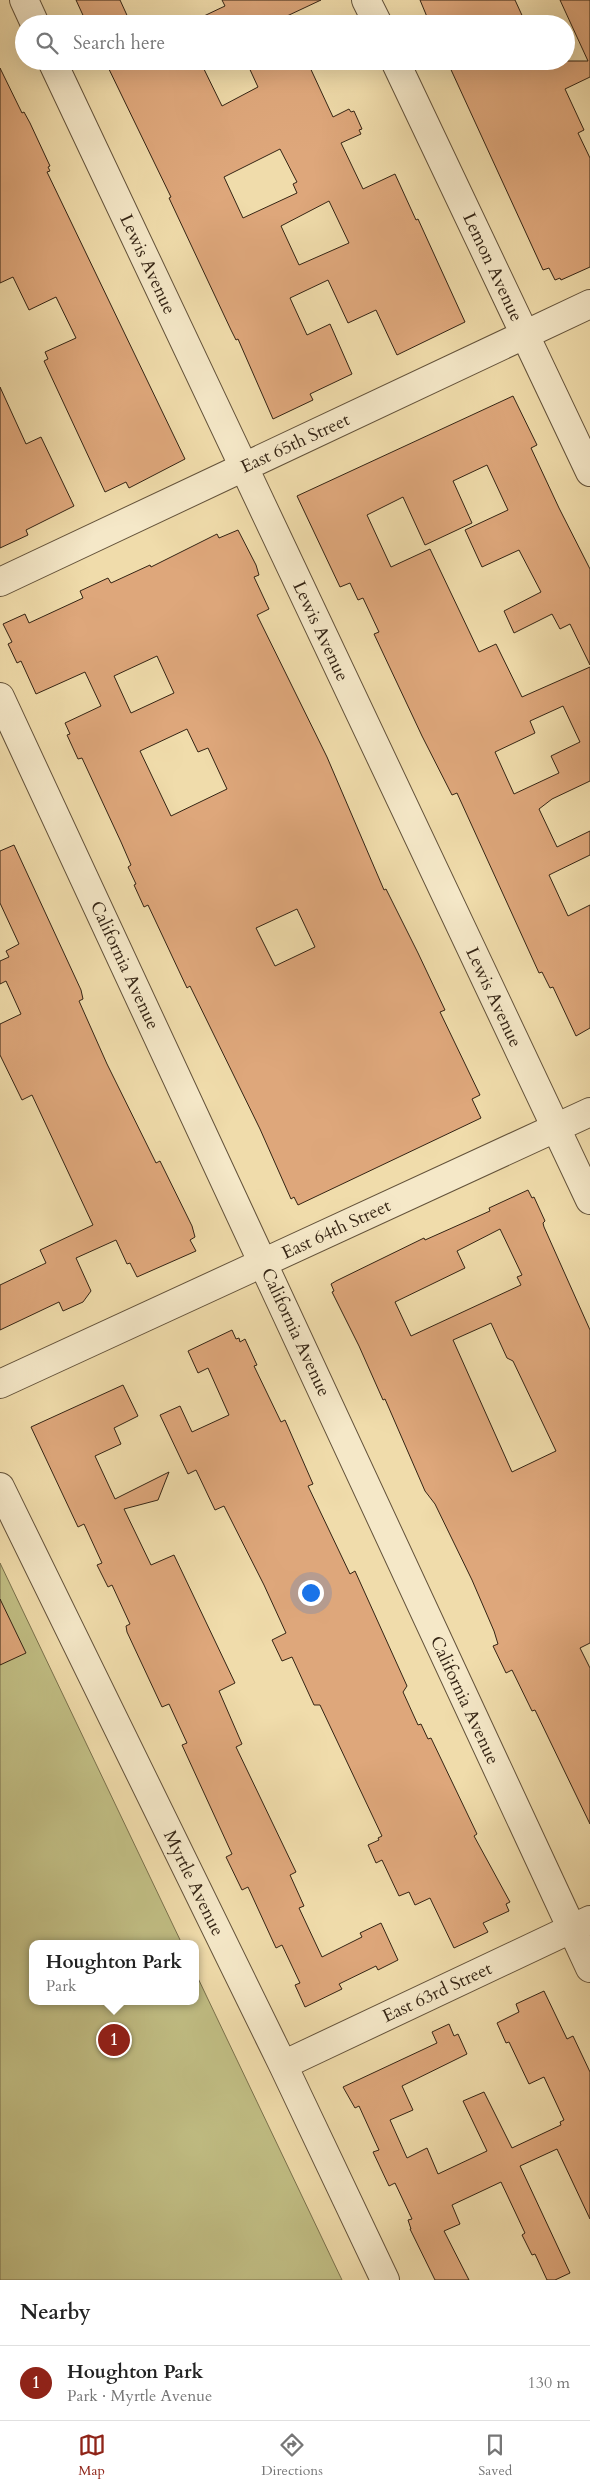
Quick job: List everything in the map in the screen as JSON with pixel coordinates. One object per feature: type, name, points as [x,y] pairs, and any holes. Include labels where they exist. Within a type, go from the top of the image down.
[{"type":"street","points":[[24,0],[31,15]]},
{"type":"street","points":[[366,0],[374,15]]},
{"type":"street","name":"Lewis Avenue","points":[[56,70],[590,1200]]},
{"type":"street","name":"Lemon Avenue","points":[[400,70],[590,472]]},
{"type":"street","name":"East 65th Street","points":[[0,582],[590,304]]},
{"type":"street","name":"California Avenue","points":[[0,697],[264,1262],[580,1924],[590,1968]]},
{"type":"street","name":"East 64th Street","points":[[0,1384],[590,1112]]},
{"type":"street","name":"Myrtle Avenue","points":[[0,1487],[283,2065],[385,2280]]},
{"type":"street","name":"East 63rd Street","points":[[283,2065],[580,1924]]},
{"type":"shaded area","points":[[0,1563],[180,1940],[29,1940],[29,2005],[199,2005],[199,1980],[342,2280],[0,2280]]},
{"type":"building","points":[[76,0],[120,0],[127,15],[83,15]]},
{"type":"building","points":[[222,0],[321,0],[289,15],[206,15],[225,6]]},
{"type":"building","points":[[420,0],[515,0],[522,15],[426,15]]},
{"type":"building","points":[[560,0],[590,0],[590,77],[565,89],[584,130],[578,133],[590,158],[590,267],[561,280],[560,278],[555,280],[549,268],[543,270],[451,70],[575,70],[575,61],[588,61],[575,33],[575,15],[567,15]]},
{"type":"building","points":[[0,68],[22,113],[24,112],[30,123],[50,166],[48,167],[50,171],[47,172],[185,459],[129,488],[126,482],[105,492],[44,361],[48,359],[45,352],[76,338],[56,297],[29,310],[13,277],[0,283]]},
{"type":"building","points":[[109,70],[204,70],[222,106],[258,87],[250,70],[311,70],[333,117],[349,109],[351,112],[354,111],[362,129],[359,130],[361,134],[341,143],[363,189],[395,174],[416,220],[418,219],[465,322],[397,355],[376,310],[348,323],[328,280],[290,298],[307,335],[330,324],[352,374],[310,394],[313,400],[273,419],[238,339],[236,340],[231,330],[169,198],[171,197]],"holes":[[[280,149],[297,182],[293,184],[297,193],[243,218],[224,177]],[[329,201],[349,243],[299,265],[281,226]]]},
{"type":"building","points":[[0,387],[26,444],[41,437],[74,506],[26,530],[28,535],[0,548]]},
{"type":"building","points":[[513,396],[537,445],[531,448],[590,569],[590,665],[570,624],[560,629],[552,614],[514,633],[504,611],[541,592],[519,550],[482,567],[465,530],[508,510],[487,465],[453,481],[472,523],[425,545],[403,497],[367,515],[391,567],[430,549],[479,652],[496,644],[522,697],[590,667],[590,781],[552,799],[539,809],[557,847],[590,831],[590,855],[549,875],[568,916],[590,905],[590,1028],[576,1036],[553,987],[550,988],[542,972],[539,973],[457,793],[452,795],[422,736],[374,634],[379,632],[363,598],[358,600],[350,583],[340,587],[297,496]],"holes":[[[563,706],[580,742],[551,756],[559,773],[514,794],[495,752],[535,733],[530,721]]]},
{"type":"building","points":[[238,530],[256,565],[259,575],[254,577],[269,609],[257,615],[327,757],[384,890],[386,889],[445,1010],[440,1012],[480,1095],[472,1099],[481,1118],[298,1205],[294,1197],[291,1199],[260,1129],[190,986],[187,988],[148,905],[144,907],[134,885],[136,884],[128,867],[131,865],[121,842],[82,758],[78,759],[67,735],[70,734],[65,723],[101,706],[85,672],[36,694],[21,661],[17,663],[8,644],[12,642],[3,624],[25,614],[29,623],[83,598],[80,591],[108,578],[111,583],[150,565],[151,567],[217,534],[219,538]],"holes":[[[157,656],[174,693],[131,713],[114,676]],[[187,729],[198,752],[208,748],[227,789],[171,816],[140,751]],[[297,909],[315,947],[275,966],[256,928]]]},
{"type":"building","points":[[14,845],[81,990],[83,999],[79,1001],[107,1064],[156,1163],[160,1161],[192,1226],[195,1237],[190,1240],[196,1251],[137,1277],[130,1263],[127,1264],[116,1240],[76,1258],[91,1291],[83,1302],[63,1311],[59,1302],[0,1330],[0,1285],[46,1263],[40,1250],[93,1225],[32,1095],[22,1100],[0,1055],[0,1024],[21,1014],[6,981],[0,984],[0,961],[9,957],[6,951],[19,944],[0,903],[0,851]]},
{"type":"building","points":[[528,1190],[532,1198],[534,1197],[545,1221],[543,1223],[544,1227],[590,1330],[590,1643],[580,1648],[590,1668],[590,1824],[535,1710],[532,1711],[512,1670],[506,1673],[493,1646],[498,1644],[494,1631],[472,1580],[435,1504],[425,1491],[385,1399],[383,1400],[332,1292],[334,1291],[331,1284],[336,1281],[424,1238],[425,1240],[490,1211],[489,1208]],"holes":[[[500,1229],[522,1275],[517,1277],[521,1285],[411,1336],[395,1302],[465,1268],[457,1251]],[[491,1323],[507,1358],[513,1361],[556,1451],[512,1472],[453,1340]]]},
{"type":"building","points":[[232,1330],[236,1339],[239,1338],[240,1342],[245,1339],[257,1365],[254,1366],[281,1422],[285,1420],[313,1484],[308,1486],[350,1574],[355,1571],[407,1686],[403,1692],[418,1725],[421,1724],[428,1739],[431,1738],[477,1834],[474,1836],[510,1902],[506,1904],[509,1911],[483,1923],[488,1932],[454,1948],[430,1898],[415,1905],[409,1892],[399,1896],[382,1860],[376,1863],[368,1845],[379,1840],[378,1838],[382,1836],[320,1705],[314,1705],[292,1657],[282,1661],[272,1640],[286,1633],[264,1585],[224,1506],[215,1510],[196,1470],[188,1474],[160,1415],[180,1406],[192,1432],[229,1415],[208,1368],[198,1373],[188,1351]]},
{"type":"building","points":[[123,1385],[138,1416],[114,1428],[121,1444],[95,1456],[115,1499],[169,1472],[158,1500],[124,1509],[151,1565],[174,1555],[235,1683],[219,1691],[242,1744],[236,1747],[296,1872],[290,1875],[304,1906],[299,1908],[322,1957],[362,1937],[360,1933],[381,1923],[398,1960],[378,1970],[376,1966],[339,1984],[342,1989],[305,2007],[295,1985],[300,1983],[282,1945],[276,1948],[248,1887],[242,1890],[226,1857],[232,1854],[182,1745],[187,1743],[169,1704],[162,1707],[127,1632],[126,1626],[130,1624],[112,1585],[108,1587],[97,1565],[102,1563],[84,1524],[78,1527],[31,1427]]},
{"type":"building","points":[[0,1599],[26,1653],[0,1665]]},
{"type":"building","points":[[544,1991],[567,2039],[573,2036],[590,2072],[590,2219],[557,2149],[520,2166],[570,2273],[555,2280],[547,2280],[535,2254],[532,2255],[522,2235],[525,2233],[501,2182],[452,2205],[460,2224],[444,2231],[469,2280],[435,2280],[410,2229],[408,2220],[412,2219],[395,2183],[389,2186],[373,2152],[379,2150],[359,2106],[355,2108],[343,2087],[437,2043],[432,2032],[449,2024],[454,2036],[458,2034],[467,2054],[402,2086],[413,2110],[390,2120],[407,2158],[427,2148],[438,2174],[487,2151],[463,2101],[484,2092],[512,2148],[561,2125],[560,2122],[564,2120],[544,2077],[529,2084],[509,2042],[506,2043],[497,2023],[519,2012],[516,2004]]},
{"type":"place","name":"Houghton Park","points":[[114,2040]]}]
